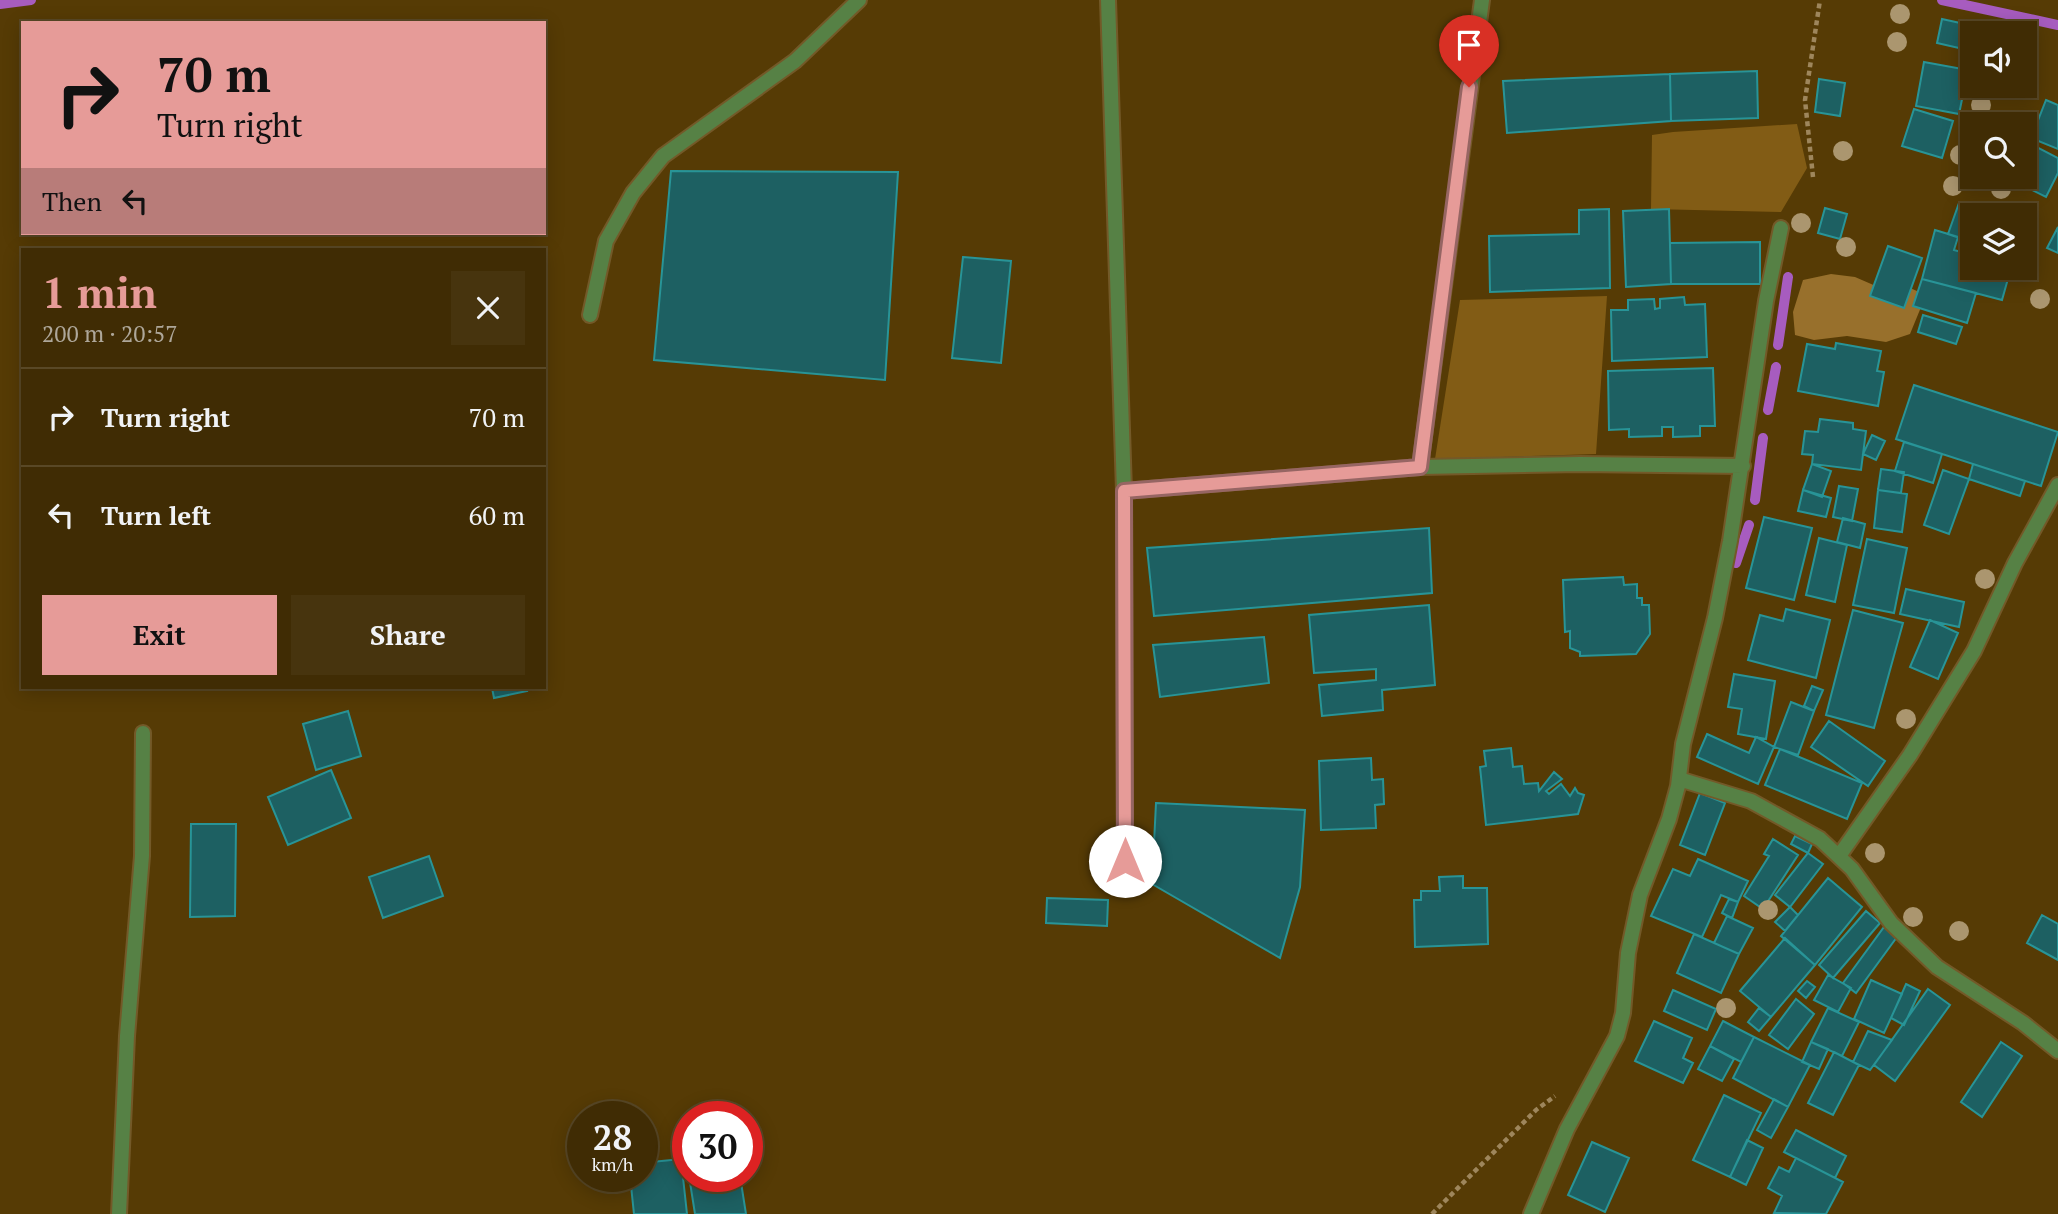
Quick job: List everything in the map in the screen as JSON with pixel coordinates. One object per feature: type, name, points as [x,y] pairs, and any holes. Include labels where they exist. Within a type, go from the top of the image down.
[{"type":"street","points":[[590,316],[606,240],[633,193],[663,156],[795,61],[859,0]]},
{"type":"street","points":[[1108,0],[1124,491],[1125,861]]},
{"type":"street","points":[[1420,467],[1482,0]]},
{"type":"street","points":[[1531,1214],[1567,1129],[1617,1036],[1623,1013],[1628,953],[1640,895],[1669,819],[1679,779],[1683,744],[1715,618],[1743,466],[1766,301],[1781,229]]},
{"type":"street","points":[[1124,491],[1420,467],[1580,464],[1743,466]]},
{"type":"street","points":[[1839,856],[1910,755],[1974,651],[2015,563],[2058,485]]},
{"type":"street","points":[[119,1214],[128,1036],[142,856],[143,733]]},
{"type":"street","points":[[1679,779],[1751,801],[1820,839],[1852,869],[1891,923],[1937,967],[2024,1023],[2058,1051]]},
{"type":"path","points":[[1813,177],[1805,100],[1820,0]]},
{"type":"path","points":[[1432,1214],[1450,1199],[1536,1110],[1565,1088]]},
{"type":"shaded area","points":[[1797,124],[1807,168],[1781,212],[1651,209],[1652,135]]},
{"type":"shaded area","points":[[1831,274],[1855,277],[1885,290],[1901,284],[1926,295],[1910,334],[1886,342],[1847,336],[1814,340],[1795,335],[1793,312],[1803,280]]},
{"type":"shaded area","points":[[1607,296],[1596,454],[1435,459],[1460,300]]},
{"type":"building","points":[[1942,19],[1960,23],[1960,48],[1937,43]]},
{"type":"building","points":[[1924,62],[1960,69],[1960,98],[1962,98],[1959,114],[1916,106]]},
{"type":"building","points":[[1757,71],[1758,118],[1671,121],[1670,74]]},
{"type":"building","points":[[1670,74],[1671,121],[1507,133],[1503,81]]},
{"type":"building","points":[[1819,79],[1845,83],[1840,116],[1815,112]]},
{"type":"building","points":[[2046,100],[2058,105],[2058,149],[2037,140],[2037,123]]},
{"type":"building","points":[[1914,109],[1953,121],[1942,158],[1902,146]]},
{"type":"building","points":[[2037,147],[2058,158],[2058,173],[2046,197],[2030,189],[2037,189]]},
{"type":"building","points":[[671,171],[898,172],[885,380],[654,360]]},
{"type":"building","points":[[1959,203],[1960,203],[1960,238],[1948,234]]},
{"type":"building","points":[[1825,208],[1847,214],[1840,239],[1818,233]]},
{"type":"building","points":[[1609,209],[1610,288],[1490,292],[1489,236],[1579,234],[1579,210]]},
{"type":"building","points":[[1669,209],[1671,284],[1626,287],[1623,211]]},
{"type":"building","points":[[2058,227],[2058,253],[2047,248]]},
{"type":"building","points":[[1935,230],[1958,237],[1954,250],[1960,252],[1960,280],[2008,280],[2002,300],[1922,279]]},
{"type":"building","points":[[1760,242],[1760,284],[1671,284],[1670,243]]},
{"type":"building","points":[[1888,246],[1922,258],[1904,308],[1870,296]]},
{"type":"building","points":[[963,257],[1011,261],[1001,363],[952,358]]},
{"type":"building","points":[[1922,279],[1976,293],[1967,323],[1913,306]]},
{"type":"building","points":[[1684,297],[1685,305],[1705,304],[1707,357],[1612,361],[1611,310],[1628,310],[1628,300],[1654,299],[1655,309],[1660,308],[1660,299]]},
{"type":"building","points":[[1923,315],[1962,327],[1956,344],[1918,332]]},
{"type":"building","points":[[1836,343],[1881,351],[1877,371],[1884,372],[1878,406],[1798,391],[1807,344],[1835,349]]},
{"type":"building","points":[[1713,368],[1715,426],[1700,426],[1700,436],[1673,437],[1673,427],[1662,427],[1662,436],[1629,437],[1629,429],[1609,430],[1608,371]]},
{"type":"building","points":[[1914,385],[2058,432],[2041,486],[1896,439]]},
{"type":"building","points":[[1820,419],[1853,423],[1853,429],[1866,431],[1861,470],[1812,464],[1813,455],[1802,454],[1805,431],[1818,432]]},
{"type":"building","points":[[1872,435],[1885,441],[1876,460],[1863,454]]},
{"type":"building","points":[[1904,442],[1942,454],[1933,483],[1895,471]]},
{"type":"building","points":[[1812,464],[1831,471],[1822,497],[1803,490]]},
{"type":"building","points":[[1973,464],[2025,481],[2020,496],[1969,479]]},
{"type":"building","points":[[1881,469],[1904,472],[1901,493],[1878,490]]},
{"type":"building","points":[[1943,470],[1969,479],[1949,534],[1924,525]]},
{"type":"building","points":[[1839,486],[1858,489],[1852,521],[1833,517]]},
{"type":"building","points":[[1803,490],[1831,498],[1826,517],[1798,511]]},
{"type":"building","points":[[1878,490],[1907,494],[1902,532],[1874,528]]},
{"type":"building","points":[[1764,517],[1812,528],[1794,600],[1746,588]]},
{"type":"building","points":[[1843,518],[1865,524],[1860,548],[1837,542]]},
{"type":"building","points":[[1429,528],[1432,593],[1154,616],[1147,548]]},
{"type":"building","points":[[1819,538],[1847,545],[1835,602],[1806,595]]},
{"type":"building","points":[[1867,539],[1907,548],[1894,613],[1853,605]]},
{"type":"building","points":[[1623,577],[1624,585],[1637,584],[1637,598],[1642,598],[1642,605],[1649,605],[1650,634],[1636,654],[1580,656],[1580,652],[1570,648],[1570,631],[1565,632],[1563,580]]},
{"type":"building","points":[[1906,589],[1964,602],[1959,627],[1900,614]]},
{"type":"building","points":[[1429,605],[1435,685],[1382,690],[1383,710],[1322,716],[1319,685],[1376,680],[1376,669],[1314,673],[1309,615]]},
{"type":"building","points":[[1786,609],[1830,620],[1816,678],[1748,660],[1760,615],[1783,621]]},
{"type":"building","points":[[1853,610],[1903,623],[1874,728],[1826,715]]},
{"type":"building","points":[[1930,620],[1958,633],[1938,679],[1910,667]]},
{"type":"building","points":[[1264,637],[1269,683],[1160,697],[1153,645]]},
{"type":"building","points":[[1734,674],[1775,681],[1766,739],[1738,734],[1742,709],[1728,707]]},
{"type":"building","points":[[1812,686],[1823,690],[1814,711],[1804,706]]},
{"type":"building","points":[[492,689],[527,691],[494,698]]},
{"type":"building","points":[[1791,702],[1814,711],[1798,755],[1774,747]]},
{"type":"building","points":[[348,711],[361,756],[316,770],[303,724]]},
{"type":"building","points":[[1829,721],[1885,761],[1868,786],[1811,747]]},
{"type":"building","points":[[1707,734],[1749,753],[1756,737],[1774,747],[1758,784],[1697,757]]},
{"type":"building","points":[[1511,748],[1513,767],[1522,766],[1524,784],[1538,783],[1539,791],[1554,772],[1562,779],[1546,791],[1549,794],[1561,784],[1570,796],[1575,788],[1578,793],[1584,795],[1578,814],[1486,825],[1480,767],[1486,766],[1484,751]]},
{"type":"building","points":[[1780,749],[1862,783],[1847,819],[1765,785]]},
{"type":"building","points":[[1371,758],[1372,780],[1383,779],[1384,804],[1375,805],[1376,828],[1321,830],[1319,761]]},
{"type":"building","points":[[331,770],[351,818],[288,845],[268,797]]},
{"type":"building","points":[[1700,793],[1725,803],[1705,855],[1680,845]]},
{"type":"building","points":[[1156,803],[1305,810],[1300,887],[1280,958],[1152,884]]},
{"type":"building","points":[[191,824],[236,824],[235,916],[190,917]]},
{"type":"building","points":[[1795,836],[1812,844],[1808,853],[1791,844]]},
{"type":"building","points":[[1773,839],[1798,855],[1763,909],[1744,896],[1769,856],[1764,854]]},
{"type":"building","points":[[1808,853],[1823,864],[1790,907],[1775,895]]},
{"type":"building","points":[[429,856],[443,896],[383,918],[369,877]]},
{"type":"building","points":[[1698,859],[1748,881],[1738,902],[1721,895],[1702,937],[1651,916],[1673,869],[1690,876]]},
{"type":"building","points":[[1463,876],[1463,888],[1487,888],[1488,944],[1415,947],[1414,900],[1421,900],[1421,891],[1440,891],[1439,877]]},
{"type":"building","points":[[1828,878],[1862,907],[1815,965],[1781,936]]},
{"type":"building","points":[[1047,898],[1108,900],[1107,926],[1046,923]]},
{"type":"building","points":[[1729,899],[1738,902],[1732,918],[1722,913]]},
{"type":"building","points":[[1790,907],[1798,915],[1785,931],[1775,922]]},
{"type":"building","points":[[1866,911],[1880,923],[1833,978],[1819,965]]},
{"type":"building","points":[[2042,915],[2058,924],[2058,960],[2027,943]]},
{"type":"building","points":[[1727,916],[1753,928],[1739,954],[1714,943]]},
{"type":"building","points":[[1884,927],[1897,937],[1856,993],[1843,983]]},
{"type":"building","points":[[1694,934],[1739,954],[1721,993],[1677,973]]},
{"type":"building","points":[[1785,938],[1815,965],[1771,1017],[1740,991]]},
{"type":"building","points":[[1828,975],[1851,988],[1838,1012],[1814,1000]]},
{"type":"building","points":[[1871,980],[1902,994],[1884,1033],[1854,1019]]},
{"type":"building","points":[[1807,981],[1815,987],[1806,998],[1798,991]]},
{"type":"building","points":[[1906,984],[1920,991],[1904,1025],[1891,1018]]},
{"type":"building","points":[[1928,989],[1950,1005],[1895,1081],[1874,1065]]},
{"type":"building","points":[[1673,990],[1716,1009],[1707,1030],[1664,1011]]},
{"type":"building","points":[[1796,999],[1814,1014],[1788,1049],[1769,1035]]},
{"type":"building","points":[[1759,1008],[1771,1017],[1759,1031],[1748,1022]]},
{"type":"building","points":[[1828,1008],[1859,1022],[1842,1056],[1811,1042]]},
{"type":"building","points":[[1654,1021],[1692,1038],[1683,1058],[1693,1063],[1683,1083],[1635,1061]]},
{"type":"building","points":[[1723,1021],[1754,1037],[1741,1062],[1710,1046]]},
{"type":"building","points":[[1868,1031],[1892,1040],[1870,1070],[1853,1062]]},
{"type":"building","points":[[1754,1037],[1810,1065],[1788,1107],[1733,1078]]},
{"type":"building","points":[[1811,1042],[1828,1049],[1819,1069],[1802,1062]]},
{"type":"building","points":[[2001,1042],[2022,1056],[1982,1117],[1961,1102]]},
{"type":"building","points":[[1710,1046],[1734,1059],[1722,1081],[1698,1069]]},
{"type":"building","points":[[1834,1052],[1859,1065],[1833,1115],[1808,1103]]},
{"type":"building","points":[[1724,1095],[1761,1113],[1730,1177],[1693,1160]]},
{"type":"building","points":[[1774,1099],[1788,1107],[1771,1138],[1757,1130]]},
{"type":"building","points":[[1796,1130],[1846,1156],[1835,1178],[1784,1152]]},
{"type":"building","points":[[1747,1140],[1763,1148],[1746,1185],[1730,1177]]},
{"type":"building","points":[[1592,1142],[1629,1158],[1605,1212],[1568,1195]]},
{"type":"building","points":[[1796,1158],[1843,1182],[1826,1214],[1774,1213],[1782,1196],[1768,1188],[1779,1167],[1789,1172]]},
{"type":"building","points":[[672,1160],[672,1192],[685,1192],[687,1214],[634,1214],[632,1192],[658,1192],[658,1161]]},
{"type":"building","points":[[692,1192],[743,1192],[746,1214],[695,1214]]},
{"type":"waterway","points":[[0,4],[31,0]]},
{"type":"waterway","points":[[1942,0],[2058,25]]},
{"type":"waterway","points":[[1778,345],[1788,277]]},
{"type":"waterway","points":[[1768,410],[1776,367]]},
{"type":"waterway","points":[[1755,500],[1763,438]]},
{"type":"waterway","points":[[1736,563],[1749,525]]},
{"type":"route","points":[[1125,861],[1124,491],[1420,467],[1469,87]]}]
